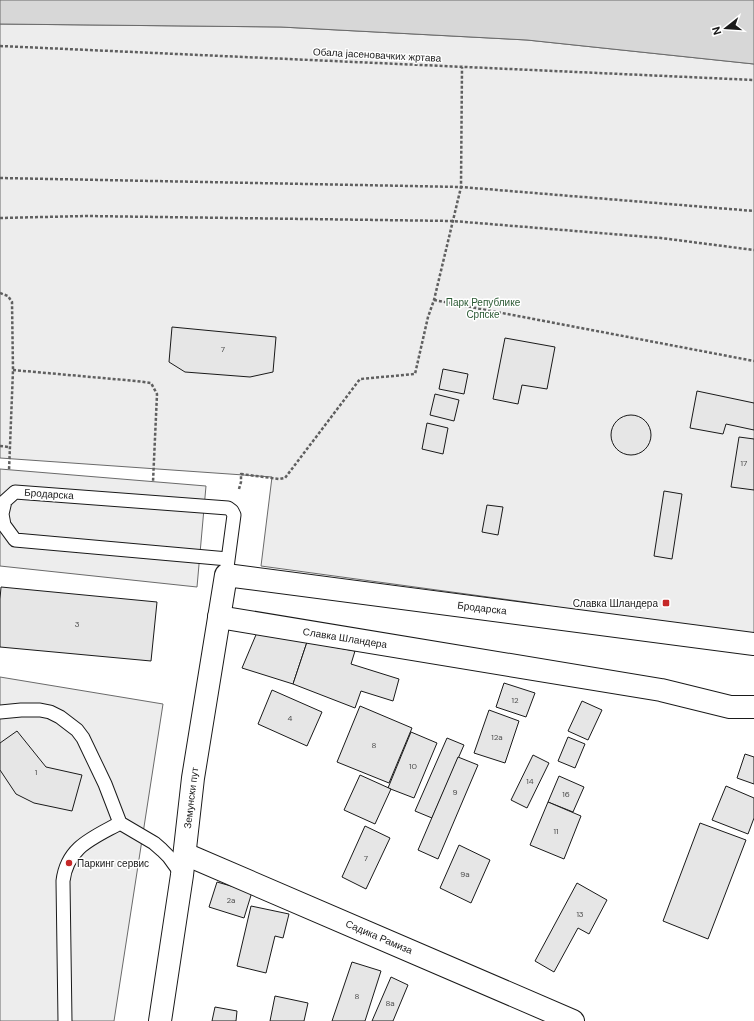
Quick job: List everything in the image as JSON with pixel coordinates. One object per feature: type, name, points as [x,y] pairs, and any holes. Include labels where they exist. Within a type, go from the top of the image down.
[{"type":"street","name":"Земунски пут","points":[[160,1021],[185,854],[193,778],[227,567]]},
{"type":"street","name":"Бродарска","points":[[227,567],[754,644]]},
{"type":"street","name":"Славка Шландера","points":[[219,618],[661,690],[730,706],[754,707]]},
{"type":"street","name":"Садика Рамиза","points":[[185,854],[573,1021]]},
{"type":"lane","name":"Бродарска","points":[[227,567],[15,540],[4,525],[2,514],[5,500],[15,492],[228,508],[232,511]]},
{"type":"lane","points":[[227,567],[234,515],[232,511]]},
{"type":"lane","points":[[0,712],[21,710],[40,710],[50,712],[60,717],[77,730],[83,738],[105,784],[120,823],[154,843],[169,857],[182,875]]},
{"type":"lane","points":[[65,1021],[64,872],[74,853],[80,847],[120,823]]},
{"type":"path","name":"Обала јасеновачких жртава","points":[[0,46],[754,80]]},
{"type":"path","points":[[232,511],[241,482],[241,474],[279,479],[285,478],[360,379],[415,374],[461,187],[462,67]]},
{"type":"path","points":[[0,178],[461,187],[754,211]]},
{"type":"path","points":[[0,218],[86,216],[452,222],[661,238],[754,250]]},
{"type":"path","points":[[0,293],[8,296],[12,302],[13,370],[9,447],[9,481],[15,492]]},
{"type":"path","points":[[434,300],[754,361]]},
{"type":"path","points":[[13,370],[151,383],[157,394],[152,502]]},
{"type":"path","points":[[0,446],[9,447]]},
{"type":"shaded area","points":[[0,0],[754,0],[754,64],[527,40],[281,27],[0,24]]},
{"type":"shaded area","name":"Парк Републике Српске","points":[[0,24],[281,27],[527,40],[754,64],[754,640],[525,602],[261,566],[272,477],[0,458]]},
{"type":"shaded area","points":[[0,469],[206,486],[197,587],[0,566]]},
{"type":"shaded area","name":"Паркинг сервис","points":[[0,677],[163,704],[114,1021],[0,1021]]},
{"type":"building","points":[[172,327],[276,337],[273,372],[250,377],[185,372],[169,362]]},
{"type":"building","points":[[505,338],[555,347],[547,389],[522,385],[518,404],[493,399]]},
{"type":"building","points":[[443,369],[468,374],[464,394],[439,389]]},
{"type":"building","points":[[697,391],[754,403],[754,430],[726,424],[723,434],[690,428]]},
{"type":"building","points":[[435,394],[459,400],[454,421],[430,415]]},
{"type":"building","points":[[631,415],[642,418],[648,424],[651,435],[648,446],[642,452],[631,455],[620,452],[614,446],[611,435],[614,424],[620,418]]},
{"type":"building","points":[[427,423],[448,428],[443,454],[422,449]]},
{"type":"building","points":[[739,437],[754,439],[754,490],[731,487]]},
{"type":"building","points":[[664,491],[682,494],[672,559],[654,556]]},
{"type":"building","points":[[487,505],[503,507],[498,535],[482,532]]},
{"type":"building","points":[[1,587],[157,602],[151,661],[0,647]]},
{"type":"building","points":[[258,630],[307,642],[293,684],[242,668]]},
{"type":"building","points":[[307,642],[355,651],[351,664],[399,679],[393,701],[361,691],[355,708],[293,684]]},
{"type":"building","points":[[504,683],[535,693],[526,717],[496,707]]},
{"type":"building","points":[[272,690],[322,712],[307,746],[258,724]]},
{"type":"building","points":[[582,701],[602,710],[588,740],[568,731]]},
{"type":"building","points":[[360,706],[412,728],[389,783],[337,762]]},
{"type":"building","points":[[489,710],[519,721],[505,763],[474,753]]},
{"type":"building","points":[[17,731],[46,767],[82,775],[72,811],[34,803],[16,794],[0,770],[0,743]]},
{"type":"building","points":[[411,732],[437,743],[414,798],[388,788]]},
{"type":"building","points":[[568,737],[585,744],[575,768],[558,761]]},
{"type":"building","points":[[447,738],[464,745],[432,818],[415,811]]},
{"type":"building","points":[[745,754],[754,757],[754,784],[737,778]]},
{"type":"building","points":[[533,755],[549,763],[527,808],[511,800]]},
{"type":"building","points":[[458,757],[478,765],[438,859],[418,850]]},
{"type":"building","points":[[360,775],[391,789],[375,824],[344,810]]},
{"type":"building","points":[[559,776],[584,787],[573,812],[548,802]]},
{"type":"building","points":[[726,786],[754,798],[754,818],[748,834],[712,820]]},
{"type":"building","points":[[548,802],[581,816],[564,859],[530,845]]},
{"type":"building","points":[[700,823],[746,840],[708,939],[663,921]]},
{"type":"building","points":[[365,826],[390,838],[366,889],[342,877]]},
{"type":"building","points":[[459,845],[490,860],[471,903],[440,888]]},
{"type":"building","points":[[217,882],[252,892],[244,918],[209,907]]},
{"type":"building","points":[[577,883],[607,900],[589,934],[578,928],[554,972],[535,961]]},
{"type":"building","points":[[251,906],[289,914],[283,938],[275,936],[266,973],[237,966]]},
{"type":"building","points":[[352,962],[381,971],[365,1021],[332,1021]]},
{"type":"building","points":[[391,977],[408,985],[393,1021],[372,1021]]},
{"type":"building","points":[[275,996],[308,1003],[304,1021],[270,1021]]},
{"type":"building","points":[[215,1007],[237,1011],[236,1021],[212,1021]]},
{"type":"place","name":"Славка Шландера","points":[[666,603]]},
{"type":"place","name":"Паркинг сервис","points":[[69,863]]}]
